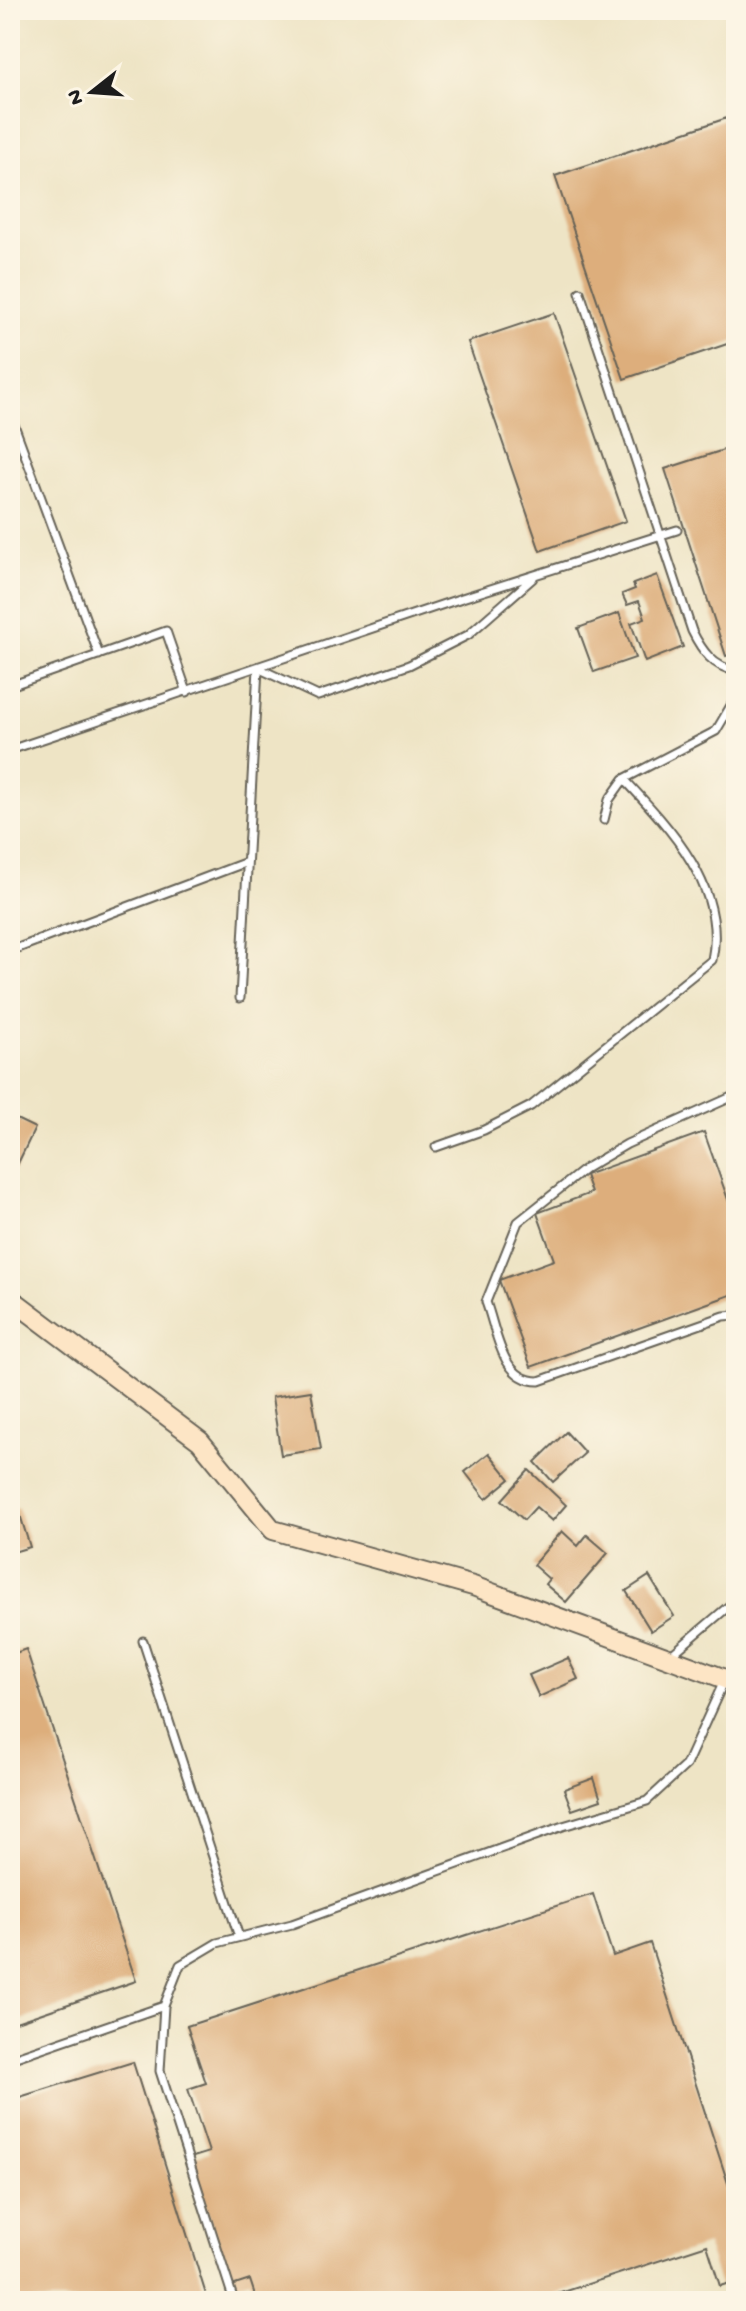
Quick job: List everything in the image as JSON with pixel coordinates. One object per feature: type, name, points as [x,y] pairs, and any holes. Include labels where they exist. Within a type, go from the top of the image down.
[{"type":"street","points":[[10,1298],[200,1441],[273,1530],[473,1586],[730,1681]]},
{"type":"lane","points":[[580,292],[700,647],[721,668],[736,671]]},
{"type":"lane","points":[[10,414],[99,655]]},
{"type":"lane","points":[[10,750],[677,530]]},
{"type":"lane","points":[[258,668],[318,696],[409,665],[468,635],[537,574]]},
{"type":"lane","points":[[10,686],[166,631],[187,692]]},
{"type":"lane","points":[[240,998],[258,668]]},
{"type":"lane","points":[[604,820],[609,800],[624,779],[716,731],[736,697]]},
{"type":"lane","points":[[436,1147],[484,1130],[531,1106],[712,960],[718,932],[697,874],[679,839],[624,779]]},
{"type":"lane","points":[[10,951],[247,862]]},
{"type":"lane","points":[[736,1095],[627,1144],[586,1168],[518,1222],[486,1302],[510,1370],[526,1381],[539,1381],[724,1316],[736,1315]]},
{"type":"lane","points":[[669,1657],[736,1600]]},
{"type":"lane","points":[[143,1641],[239,1937]]},
{"type":"lane","points":[[234,2301],[160,2071],[164,2006],[180,1965],[217,1943],[292,1924],[563,1826],[647,1801],[686,1765],[730,1681]]},
{"type":"lane","points":[[10,2059],[164,2006]]},
{"type":"building","points":[[736,115],[736,341],[624,379],[555,176]]},
{"type":"building","points":[[554,313],[626,521],[540,551],[468,342]]},
{"type":"building","points":[[736,446],[736,653],[726,656],[665,469]]},
{"type":"building","points":[[657,575],[683,647],[645,662],[631,623],[645,618],[639,601],[627,605],[622,594],[635,589],[633,584]]},
{"type":"building","points":[[619,613],[635,658],[594,672],[578,628]]},
{"type":"building","points":[[10,1116],[35,1128],[10,1180]]},
{"type":"building","points":[[704,1132],[736,1222],[736,1293],[531,1367],[499,1280],[554,1260],[537,1213],[591,1193],[585,1175]]},
{"type":"building","points":[[311,1391],[321,1449],[281,1455],[272,1397]]},
{"type":"building","points":[[566,1432],[585,1453],[553,1482],[535,1462]]},
{"type":"building","points":[[489,1453],[510,1479],[486,1499],[465,1472]]},
{"type":"building","points":[[529,1470],[566,1505],[552,1521],[536,1507],[524,1520],[502,1500]]},
{"type":"building","points":[[18,1508],[30,1547],[10,1553],[10,1511]]},
{"type":"building","points":[[562,1531],[578,1546],[587,1535],[608,1553],[566,1602],[545,1584],[549,1579],[533,1565]]},
{"type":"building","points":[[649,1576],[674,1616],[651,1631],[626,1591]]},
{"type":"building","points":[[26,1649],[136,1981],[10,2024],[10,1655]]},
{"type":"building","points":[[568,1658],[578,1679],[539,1697],[529,1675]]},
{"type":"building","points":[[594,1778],[601,1800],[572,1810],[564,1789]]},
{"type":"building","points":[[593,1894],[613,1956],[650,1943],[736,2208],[736,2281],[720,2286],[707,2245],[536,2301],[257,2301],[250,2280],[232,2286],[190,2158],[209,2152],[188,2089],[206,2083],[187,2026]]},
{"type":"building","points":[[133,2062],[208,2301],[10,2301],[10,2100]]}]
